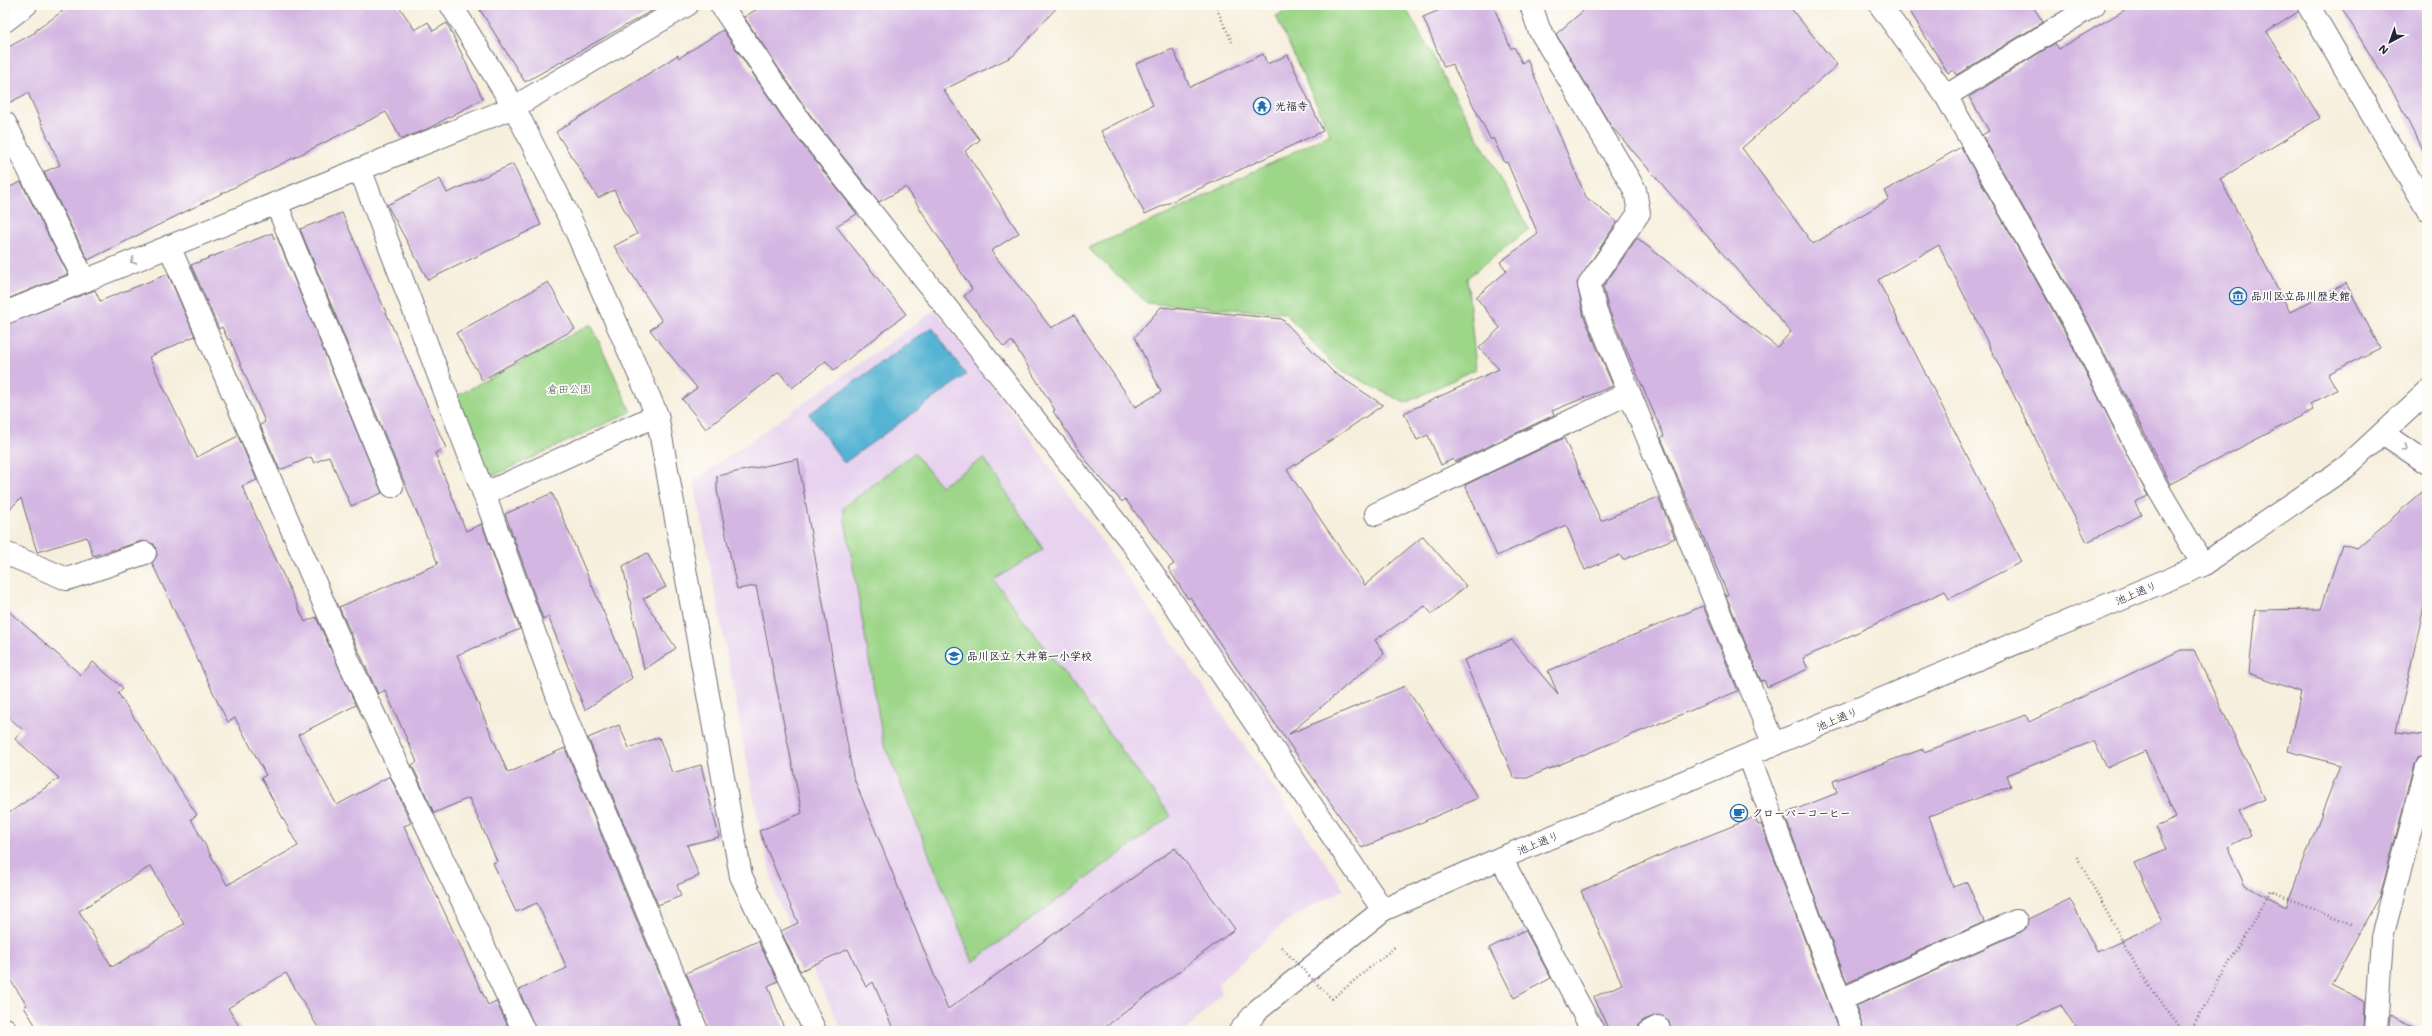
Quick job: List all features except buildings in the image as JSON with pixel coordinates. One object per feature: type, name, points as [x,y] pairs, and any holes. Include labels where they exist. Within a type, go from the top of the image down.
[{"type":"street","points":[[5,21],[26,5]]},
{"type":"street","points":[[451,5],[514,107],[576,231],[657,415],[741,876],[815,1031]]},
{"type":"street","points":[[5,313],[514,107],[687,5]]},
{"type":"street","points":[[721,5],[806,129],[1132,543],[1383,910]]},
{"type":"street","points":[[1531,5],[1539,29],[1635,190],[1639,213],[1589,285],[1596,312],[1774,745]]},
{"type":"street","points":[[1880,5],[1946,96],[2080,333],[2150,475],[2203,565]]},
{"type":"street","points":[[1946,96],[2094,5]]},
{"type":"street","points":[[2308,5],[2427,209]]},
{"type":"street","points":[[5,123],[85,281]]},
{"type":"street","points":[[360,169],[484,494],[561,706],[697,1031]]},
{"type":"street","points":[[276,203],[392,486]]},
{"type":"street","points":[[170,246],[351,666],[524,1031]]},
{"type":"street","name":"池上通り","points":[[1240,1031],[1259,1009],[1383,910],[1501,858],[2203,565],[2346,467],[2427,392]]},
{"type":"street","points":[[1376,514],[1629,393]]},
{"type":"street","points":[[484,494],[657,415]]},
{"type":"street","points":[[2383,433],[2427,463]]},
{"type":"street","points":[[5,553],[67,579],[145,553]]},
{"type":"street","points":[[1748,756],[1852,1031]]},
{"type":"street","points":[[2376,1031],[2382,937],[2427,766]]},
{"type":"street","points":[[1501,858],[1593,1031]]},
{"type":"street","points":[[1840,1000],[2016,921]]},
{"type":"street","points":[[1650,1031],[1658,1028],[1660,1031]]},
{"type":"path","points":[[1215,5],[1232,42]]},
{"type":"path","points":[[2077,857],[2142,975],[2183,1031]]},
{"type":"path","points":[[2190,1031],[2271,891],[2382,937]]},
{"type":"path","points":[[1281,947],[1332,999],[1396,946]]},
{"type":"shaded area","name":"品川区立 大井第一小学校","points":[[935,310],[1011,411],[1344,889],[1285,922],[1218,983],[1222,993],[1186,1031],[843,1031],[777,899],[760,830],[694,481]]},
{"type":"green space","points":[[1301,5],[1404,5],[1529,229],[1467,278],[1476,369],[1405,403],[1337,368],[1285,313],[1147,303],[1088,248],[1166,215],[1330,134],[1276,16]]},
{"type":"green space","name":"倉田公園","points":[[591,324],[631,412],[488,478],[455,397]]},
{"type":"green space","points":[[914,453],[941,486],[984,458],[1043,549],[994,580],[1171,816],[973,962],[883,741],[843,508]]},
{"type":"water","points":[[932,327],[966,375],[844,463],[809,414]]},
{"type":"place","name":"光福寺","points":[[1262,106]]},
{"type":"place","name":"品川区立品川歴史館","points":[[2238,296]]},
{"type":"place","name":"品川区立 大井第一小学校","points":[[954,656]]},
{"type":"place","name":"クローバーコーヒー","points":[[1739,813]]}]
